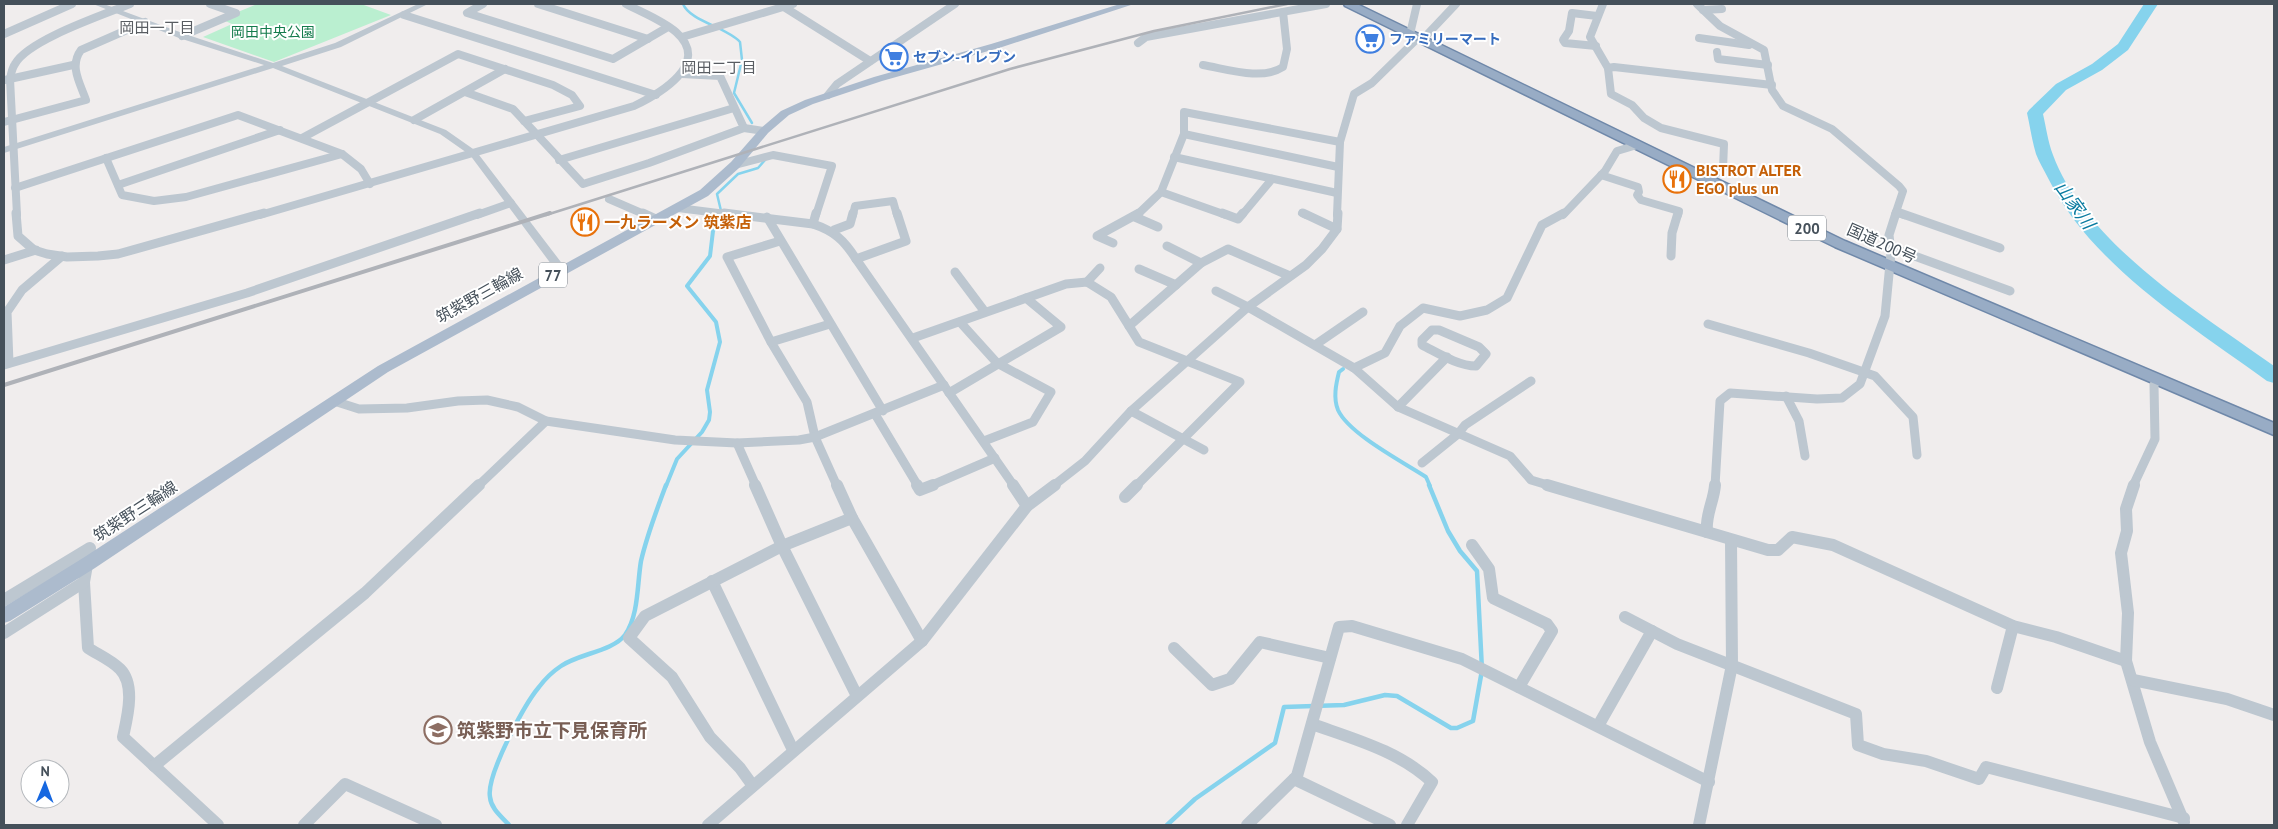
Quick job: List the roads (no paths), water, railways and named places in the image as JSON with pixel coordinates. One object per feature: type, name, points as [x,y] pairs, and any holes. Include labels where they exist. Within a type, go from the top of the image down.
[{"type":"highway","name":"国道200号","points":[[1349,4],[1637,146],[1890,266],[2274,429]]},
{"type":"main road","name":"筑紫野三輪線","points":[[4,616],[89,563],[384,369],[704,193],[735,164],[764,131],[785,113],[828,95],[1130,4]]},
{"type":"street","points":[[4,34],[72,4]]},
{"type":"street","points":[[96,4],[182,36],[275,66],[443,132],[473,153],[561,270]]},
{"type":"street","points":[[130,4],[62,31],[39,43],[15,63],[7,79],[8,149],[15,188],[18,236],[36,250],[62,256],[87,258],[126,252],[611,114],[656,96],[682,74],[688,58],[687,48],[682,36],[626,4]]},
{"type":"street","points":[[182,36],[236,13],[210,4]]},
{"type":"street","points":[[8,149],[338,45],[424,4]]},
{"type":"street","points":[[484,4],[467,13],[613,59],[668,27]]},
{"type":"street","points":[[538,4],[648,39]]},
{"type":"street","points":[[682,36],[793,4]]},
{"type":"street","points":[[828,95],[837,84],[955,4]]},
{"type":"street","points":[[1138,43],[1146,37],[1228,20],[1326,4]]},
{"type":"street","points":[[1416,4],[1417,37]]},
{"type":"street","points":[[708,825],[922,641],[1027,506],[1085,461],[1131,411],[1190,361],[1248,307],[1312,259],[1337,229],[1340,142],[1354,94],[1372,83],[1417,37],[1456,4]]},
{"type":"street","points":[[1603,4],[1590,38],[1596,46],[1600,60],[1608,68],[1611,94],[1632,105],[1644,118],[1662,128],[1724,144],[1723,169],[1708,179]]},
{"type":"street","points":[[784,6],[870,62]]},
{"type":"street","points":[[1700,7],[1722,9]]},
{"type":"street","points":[[1700,7],[1730,32],[1760,46],[1765,52],[1774,95],[1783,106],[1831,129],[1850,141],[1873,164],[1898,182],[1903,192],[1889,234],[1890,266],[1885,316],[1860,384],[1842,398],[1817,399],[1730,393],[1720,401],[1714,495],[1706,521],[1707,532]]},
{"type":"street","points":[[1203,65],[1256,73],[1274,73],[1284,67],[1287,49],[1283,12]]},
{"type":"street","points":[[1596,46],[1566,43],[1563,40],[1569,31],[1572,13],[1597,16]]},
{"type":"street","points":[[404,15],[656,96]]},
{"type":"street","points":[[7,122],[86,100],[73,65],[75,56],[81,50],[145,22]]},
{"type":"street","points":[[1699,38],[1760,46]]},
{"type":"street","points":[[1717,52],[1718,58],[1768,65]]},
{"type":"street","points":[[302,138],[458,54],[553,84],[572,95],[580,106],[524,121]]},
{"type":"street","points":[[7,79],[73,65]]},
{"type":"street","points":[[1608,68],[1685,74],[1772,85]]},
{"type":"street","points":[[414,120],[505,69]]},
{"type":"street","points":[[682,74],[720,76],[744,128]]},
{"type":"street","points":[[465,92],[513,109],[539,134],[559,160],[583,184],[650,163],[744,128],[764,131]]},
{"type":"street","points":[[559,160],[734,108]]},
{"type":"street","points":[[1113,243],[1098,236],[1135,217],[1161,192],[1184,134],[1184,112],[1340,142]]},
{"type":"street","points":[[15,188],[238,115],[342,154],[361,168],[370,184]]},
{"type":"street","points":[[118,185],[280,130]]},
{"type":"street","points":[[1184,134],[1338,167]]},
{"type":"street","points":[[1354,368],[1385,353],[1400,326],[1423,308],[1460,316],[1487,310],[1507,298],[1542,225],[1562,216],[1601,175],[1617,151],[1637,146]]},
{"type":"street","points":[[106,158],[122,195],[135,199],[178,198],[342,154]]},
{"type":"street","points":[[735,164],[773,156],[832,166],[812,224]]},
{"type":"street","points":[[1174,158],[1337,193]]},
{"type":"street","points":[[1601,175],[1638,187],[1639,192],[1637,195],[1641,200],[1679,212],[1672,233],[1670,256]]},
{"type":"street","points":[[1161,192],[1238,219],[1272,179]]},
{"type":"street","points":[[609,199],[656,219]]},
{"type":"street","points":[[834,230],[850,224],[856,206],[893,201],[906,241],[856,259]]},
{"type":"street","points":[[62,256],[22,290],[7,312],[7,364],[248,293],[511,204]]},
{"type":"street","points":[[678,208],[718,214],[767,217],[812,224],[834,230],[845,242],[913,338],[1027,506]]},
{"type":"street","points":[[1896,212],[2000,248]]},
{"type":"street","points":[[1302,214],[1337,229]]},
{"type":"street","points":[[767,217],[830,324],[920,490],[995,458]]},
{"type":"street","points":[[1135,217],[1158,227]]},
{"type":"street","points":[[780,241],[727,257],[771,342],[807,402],[815,437],[852,518],[922,641]]},
{"type":"street","points":[[1167,246],[1201,262]]},
{"type":"street","points":[[1890,248],[2010,290]]},
{"type":"street","points":[[1129,326],[1201,262],[1228,249],[1290,276]]},
{"type":"street","points":[[4,260],[36,250]]},
{"type":"street","points":[[1087,282],[1100,268]]},
{"type":"street","points":[[1139,269],[1176,285]]},
{"type":"street","points":[[955,272],[985,312]]},
{"type":"street","points":[[913,338],[1066,284],[1087,282],[1111,297],[1139,342],[1240,382],[1125,497]]},
{"type":"street","points":[[1216,291],[1248,307],[1354,368],[1381,394],[1398,407],[1510,456],[1531,480],[1768,550],[1778,550],[1792,537],[1833,546],[2013,626],[2056,636],[2126,661]]},
{"type":"street","points":[[334,401],[359,409],[407,408],[458,401],[487,400],[518,407],[546,421],[675,440],[737,443],[799,440],[815,437],[946,389],[997,363],[1060,326],[1026,298]]},
{"type":"street","points":[[1315,345],[1363,312]]},
{"type":"street","points":[[960,322],[997,363],[1051,392],[1034,422],[984,442]]},
{"type":"street","points":[[771,342],[830,324]]},
{"type":"street","points":[[1708,324],[1809,353],[1874,376],[1913,417],[1918,455]]},
{"type":"street","points":[[1432,330],[1439,330],[1479,347],[1486,354],[1476,366],[1469,366],[1446,357],[1422,346],[1422,340],[1432,330]]},
{"type":"street","points":[[1398,407],[1446,357]]},
{"type":"street","points":[[2157,379],[2154,385],[2155,439],[2131,491],[2126,509],[2127,531],[2121,553],[2128,613],[2126,661],[2150,742],[2184,822]]},
{"type":"street","points":[[1422,463],[1458,434],[1465,425],[1531,381]]},
{"type":"street","points":[[1786,396],[1799,421],[1805,456]]},
{"type":"street","points":[[1131,411],[1204,450]]},
{"type":"street","points":[[154,766],[365,593],[546,421]]},
{"type":"street","points":[[737,443],[782,546],[857,696]]},
{"type":"street","points":[[753,786],[740,768],[710,737],[672,677],[629,638],[645,616],[782,546],[852,518]]},
{"type":"street","points":[[1699,825],[1732,665],[1731,540]]},
{"type":"street","points":[[1472,545],[1489,569],[1492,598],[1547,624],[1552,631],[1519,687]]},
{"type":"street","points":[[4,600],[90,548],[89,563],[84,582],[88,648],[123,671],[127,681],[128,708],[123,737],[218,825]]},
{"type":"street","points":[[712,581],[793,750]]},
{"type":"street","points":[[4,632],[84,582]]},
{"type":"street","points":[[1625,617],[1677,644],[1856,714],[1858,745],[1883,754],[1926,761],[1979,779],[1986,767],[2184,822]]},
{"type":"street","points":[[1247,825],[1298,776],[1339,627],[1352,626],[1462,659],[1709,782]]},
{"type":"street","points":[[1998,688],[2013,626]]},
{"type":"street","points":[[1598,726],[1652,631]]},
{"type":"street","points":[[1174,648],[1212,685],[1230,679],[1260,642],[1330,658]]},
{"type":"street","points":[[2133,680],[2227,700],[2274,715]]},
{"type":"street","points":[[1312,724],[1391,755],[1425,774],[1432,782],[1407,825]]},
{"type":"street","points":[[1294,778],[1390,825]]},
{"type":"street","points":[[304,825],[345,784],[436,825]]},
{"type":"waterway","points":[[683,4],[687,10],[700,20],[726,32],[740,42],[742,60],[734,93],[752,123]]},
{"type":"waterway","name":"山家川","points":[[2151,4],[2123,47],[2097,67],[2061,87],[2035,113],[2044,155],[2064,194],[2092,230],[2126,264],[2163,295],[2274,376]]},
{"type":"waterway","points":[[722,215],[717,194],[738,174],[758,168],[765,160]]},
{"type":"waterway","points":[[666,486],[677,459],[702,432],[709,420],[710,412],[707,390],[720,342],[716,322],[687,286],[710,256],[713,231],[722,216],[721,213]]},
{"type":"waterway","points":[[1343,369],[1339,372],[1335,396],[1336,405],[1344,419],[1365,438],[1426,477],[1430,486]]},
{"type":"waterway","points":[[509,825],[495,809],[490,797],[490,787],[494,773],[507,741],[532,696],[552,673],[576,658],[612,645],[620,640],[630,627],[637,599],[643,551],[666,485]]},
{"type":"waterway","points":[[1167,825],[1195,799],[1275,743],[1284,707],[1344,705],[1385,695],[1397,696],[1451,728],[1457,728],[1473,721],[1482,670],[1477,571],[1460,551],[1448,531],[1429,485]]},
{"type":"railway","points":[[546,215],[1010,69],[1154,31],[1287,4]]},
{"type":"railway","points":[[4,385],[550,213]]},
{"type":"place","name":"ファミリーマート","points":[[1370,39]]},
{"type":"place","name":"セブン-イレブン","points":[[894,57]]},
{"type":"place","name":"BISTROT ALTER EGO plus un","points":[[1677,179]]},
{"type":"place","name":"一九ラーメン 筑紫店","points":[[585,222]]},
{"type":"place","name":"筑紫野市立下見保育所","points":[[438,730]]},
{"type":"district","name":"岡田一丁目","points":[[157,27]]},
{"type":"district","name":"岡田二丁目","points":[[719,67]]},
{"type":"park label","name":"岡田中央公園","points":[[273,32]]}]
